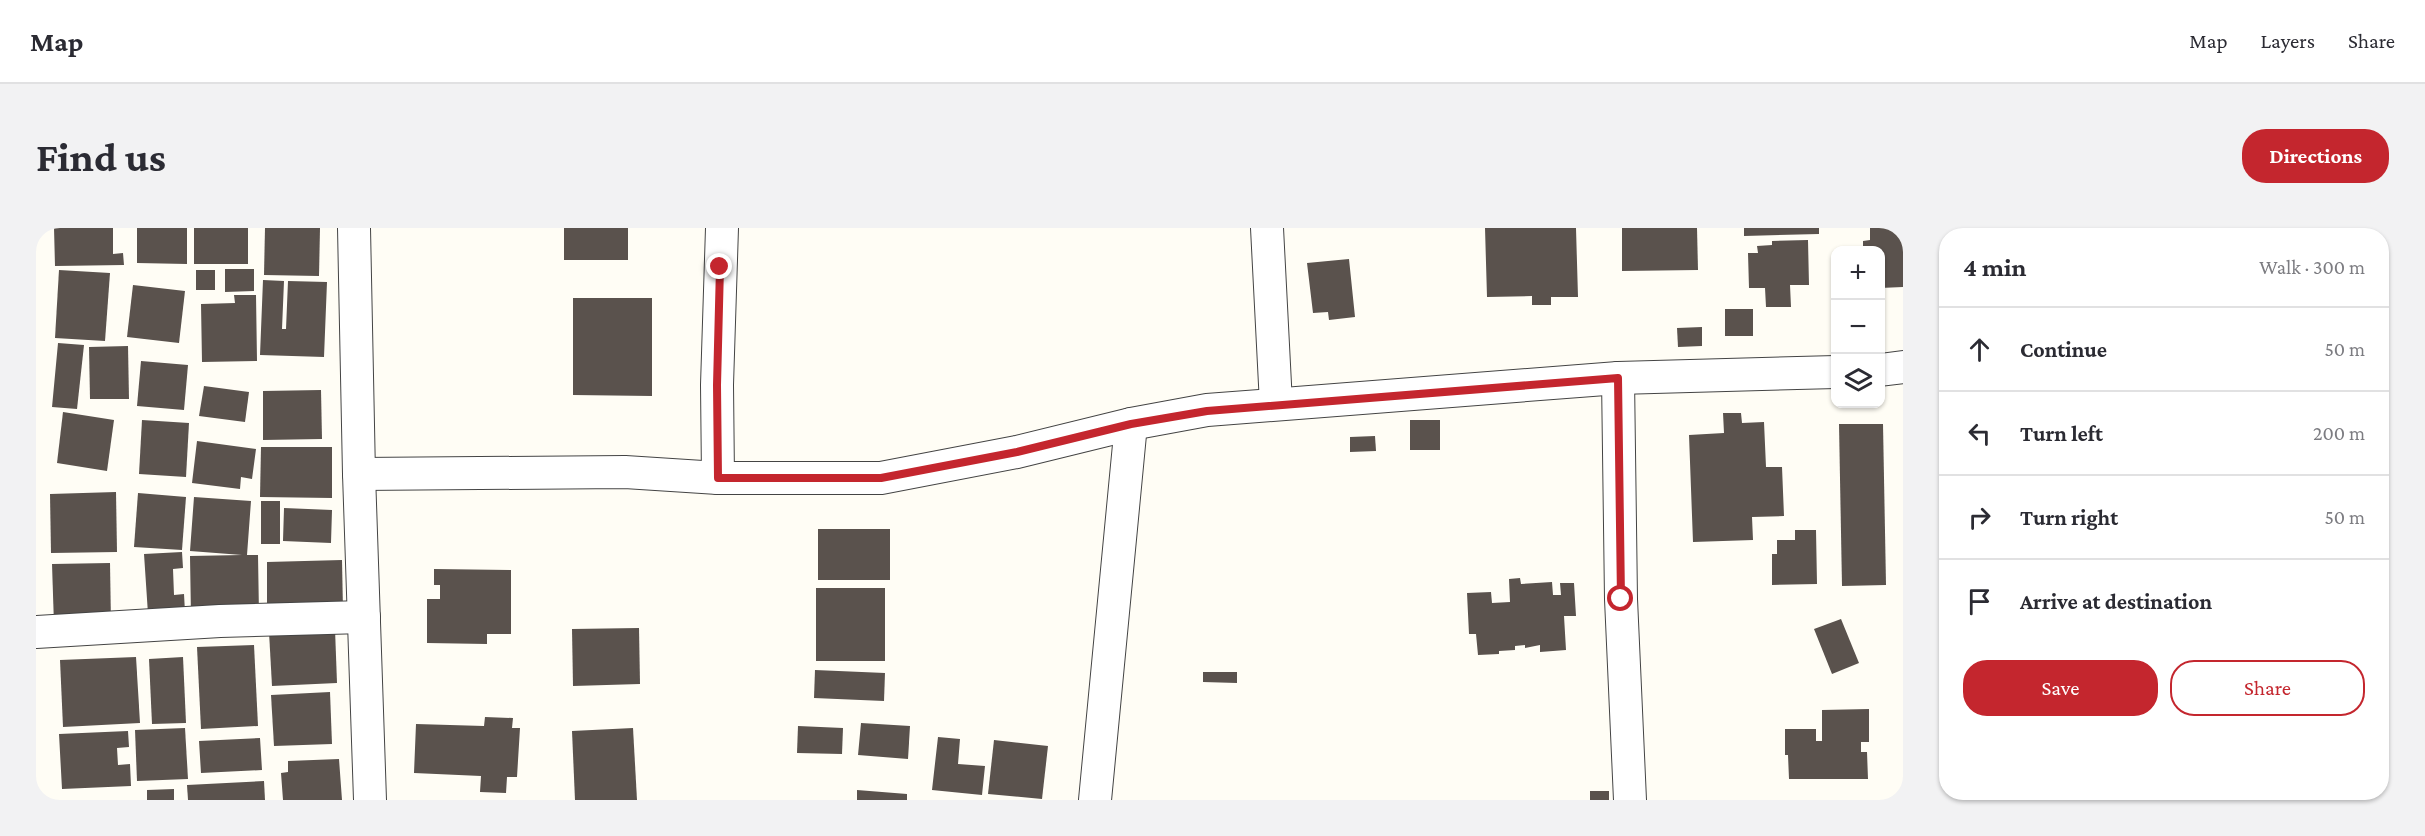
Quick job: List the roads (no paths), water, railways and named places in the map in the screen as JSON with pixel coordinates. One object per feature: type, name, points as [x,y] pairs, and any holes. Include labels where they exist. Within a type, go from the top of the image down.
[{"type":"street","points":[[354,228],[359,474],[370,800]]},
{"type":"street","points":[[718,478],[717,385],[722,228]]},
{"type":"street","points":[[1267,228],[1276,404]]},
{"type":"street","points":[[1885,369],[1903,367]]},
{"type":"street","points":[[359,474],[625,472],[718,478],[881,478],[1017,452],[1131,424],[1207,411],[1618,378],[1831,372]]},
{"type":"street","points":[[1618,378],[1621,599],[1630,800]]},
{"type":"street","points":[[1095,800],[1131,424]]},
{"type":"street","points":[[36,632],[124,625],[364,617]]}]
